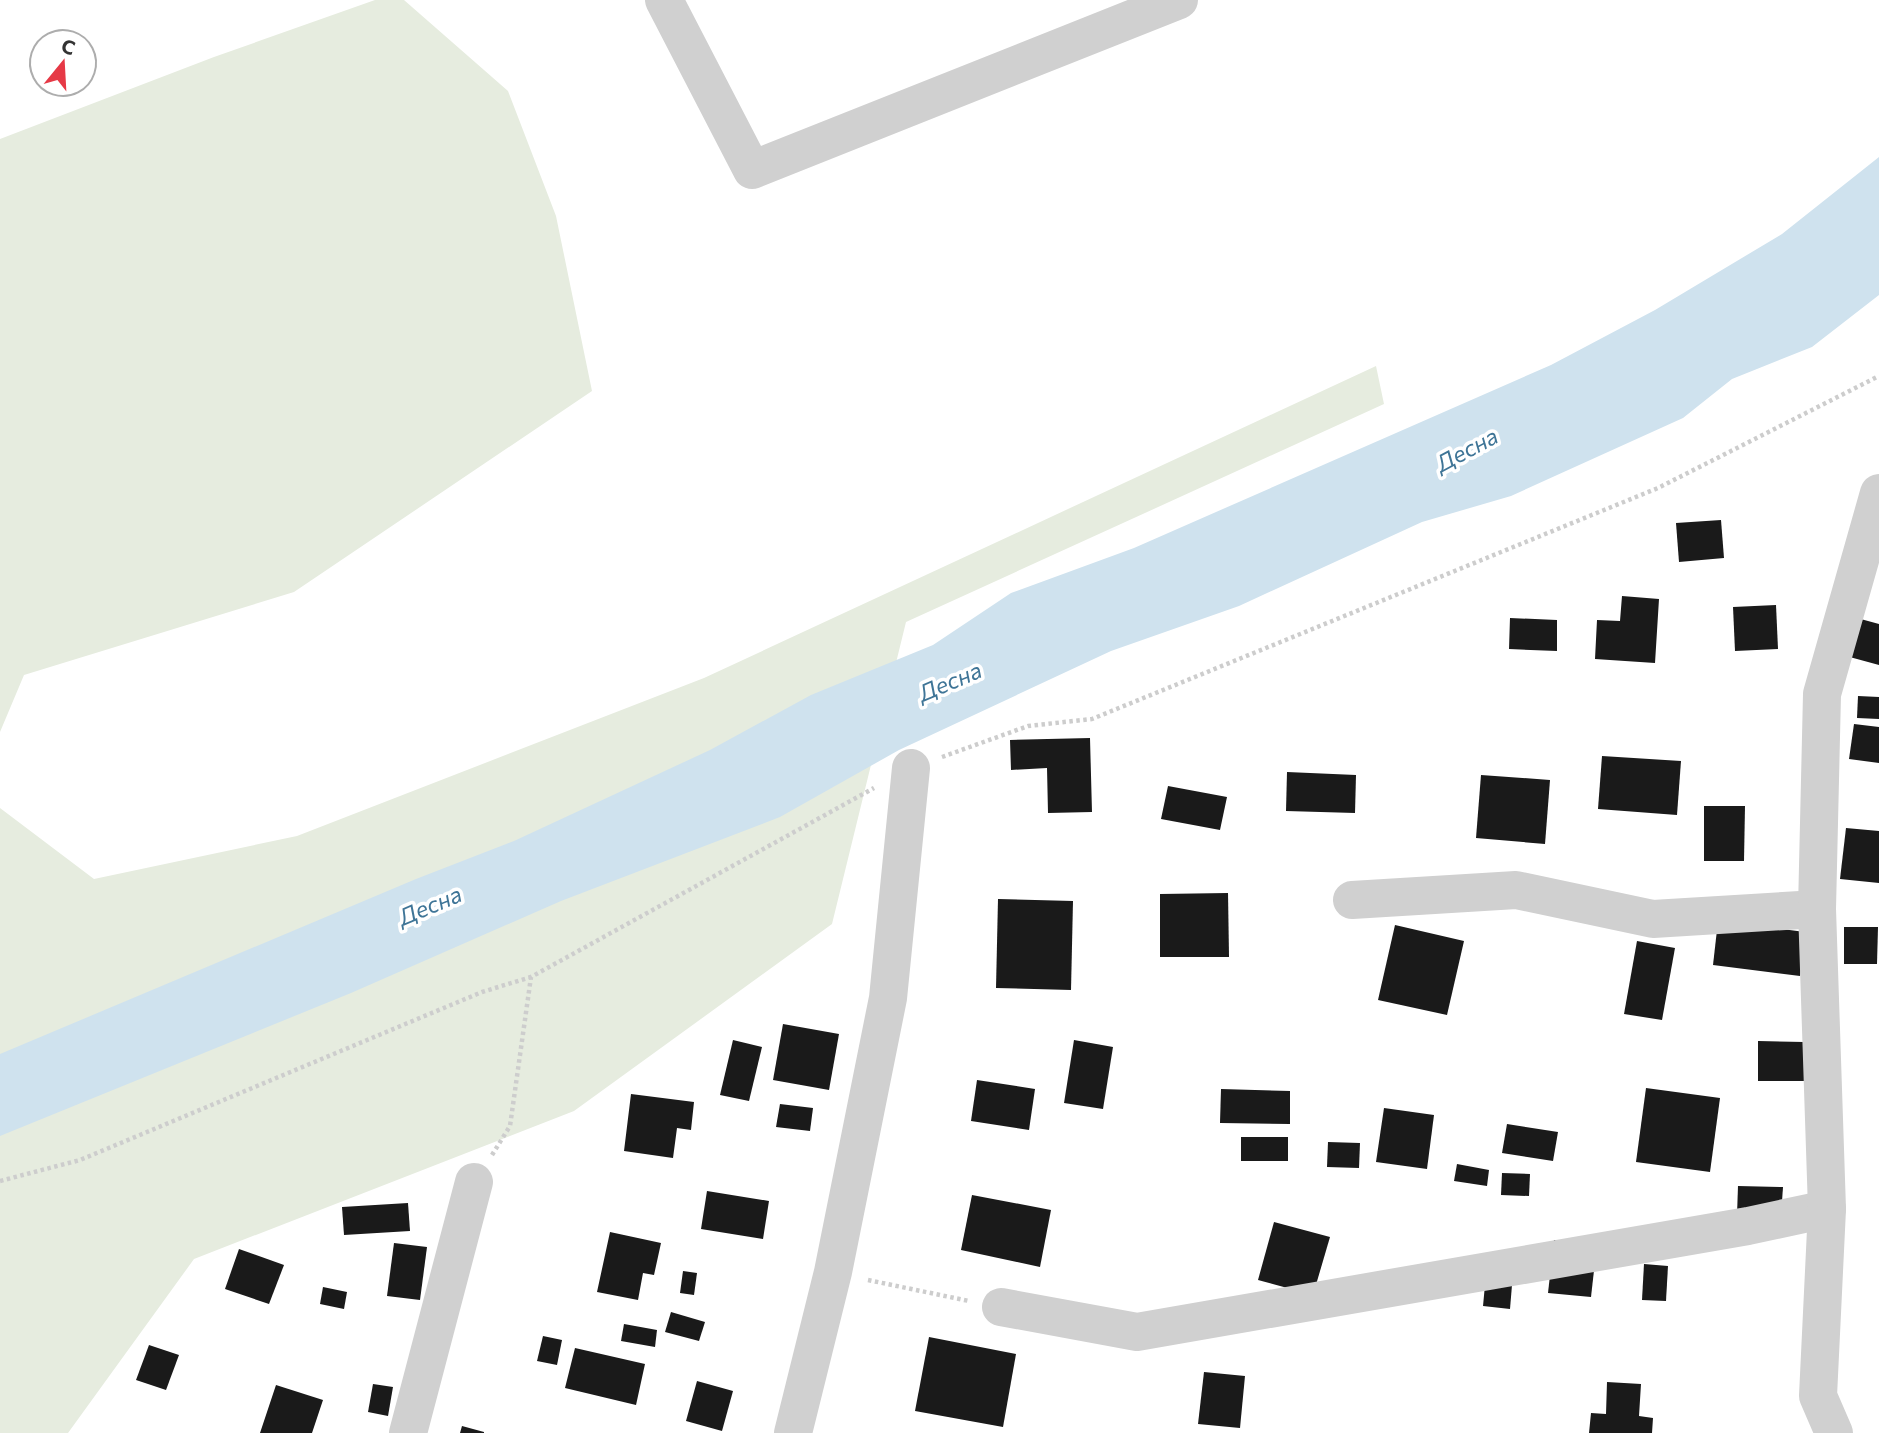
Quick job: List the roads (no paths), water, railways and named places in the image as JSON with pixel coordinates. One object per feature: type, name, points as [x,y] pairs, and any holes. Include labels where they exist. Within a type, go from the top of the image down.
[{"type":"lane","points":[[664,0],[752,170],[1179,0]]},
{"type":"lane","points":[[1834,1433],[1818,1396],[1826,1209],[1817,909],[1822,694],[1879,494]]},
{"type":"lane","points":[[793,1433],[833,1272],[888,998],[911,768]]},
{"type":"lane","points":[[1352,900],[1516,890],[1653,919],[1817,909]]},
{"type":"lane","points":[[408,1433],[474,1182]]},
{"type":"lane","points":[[1001,1307],[1137,1332],[1748,1226],[1826,1209]]},
{"type":"water","name":"Десна","points":[[1879,157],[1879,295],[1812,347],[1732,379],[1683,418],[1511,496],[1422,522],[1239,606],[1111,651],[899,750],[780,817],[561,901],[351,993],[0,1136],[0,1054],[416,879],[514,841],[710,750],[811,695],[933,645],[1011,593],[1134,548],[1551,365],[1655,310],[1782,234]]}]
